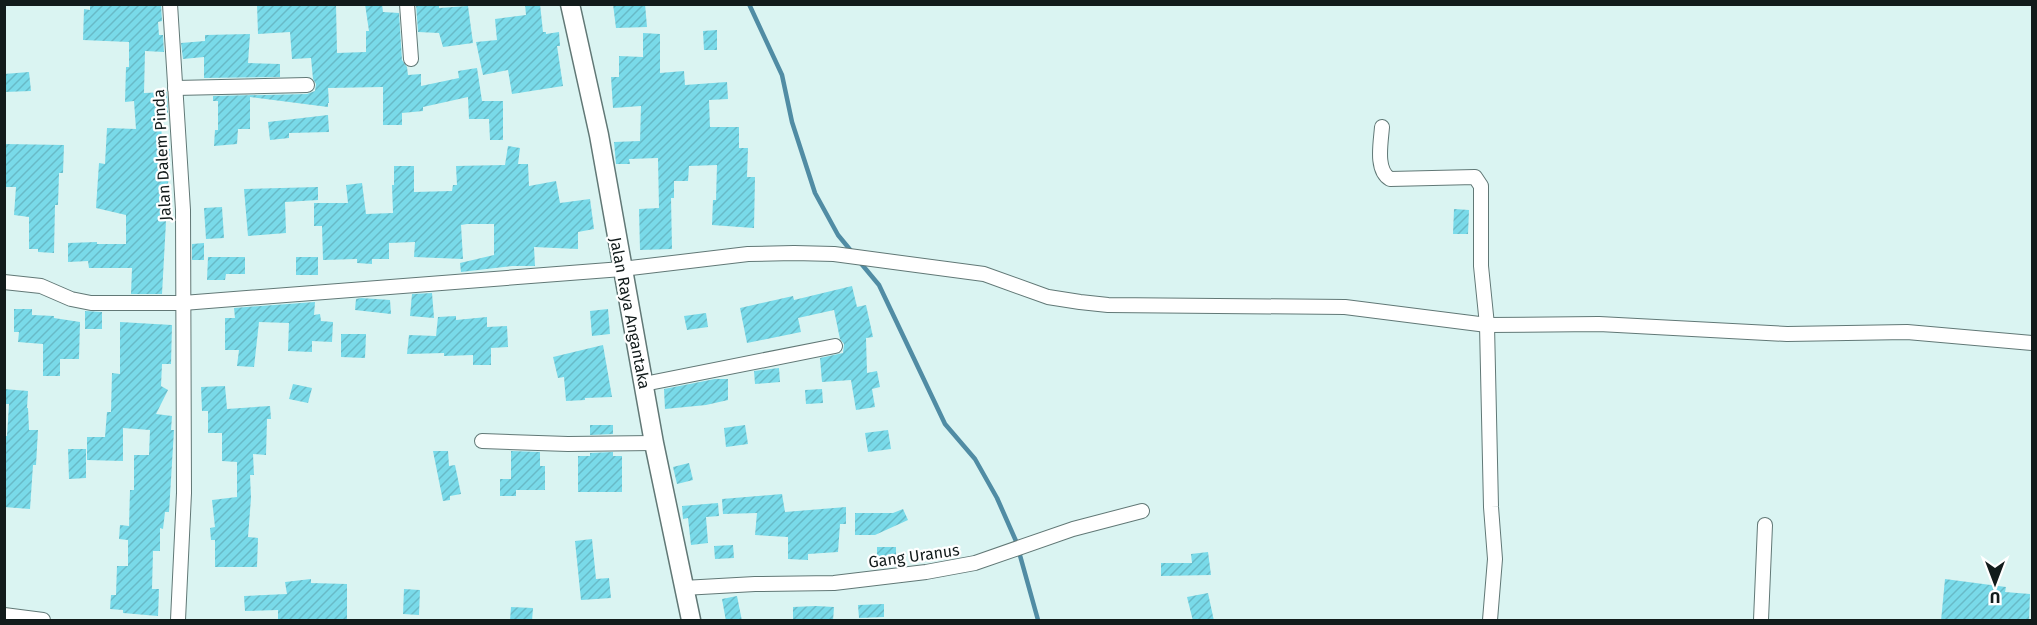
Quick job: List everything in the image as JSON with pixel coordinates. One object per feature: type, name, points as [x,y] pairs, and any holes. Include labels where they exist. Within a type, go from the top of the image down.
[{"type":"main road","name":"Jalan Raya Angantaka","points":[[570,4],[599,135],[654,443],[691,621]]},
{"type":"street","name":"Jalan Dalem Pinda","points":[[170,4],[183,210],[184,493],[178,621]]},
{"type":"street","points":[[407,4],[411,59]]},
{"type":"street","points":[[175,88],[307,85]]},
{"type":"street","points":[[1382,127],[1381,166],[1386,177],[1390,179],[1475,177],[1481,186],[1481,267],[1487,325],[1491,507],[1495,559],[1490,621]]},
{"type":"street","points":[[4,282],[41,286],[71,299],[91,303],[183,303],[622,269],[748,254],[834,254],[984,274],[1048,297],[1080,303],[1345,307],[1487,325],[1599,324],[1787,334],[1906,332],[2032,343]]},
{"type":"street","points":[[644,384],[835,346]]},
{"type":"street","points":[[482,441],[568,444],[654,443]]},
{"type":"street","name":"Gang Uranus","points":[[683,588],[834,583],[926,572],[975,563],[1073,529],[1142,511]]},
{"type":"street","points":[[1761,621],[1765,525]]},
{"type":"street","points":[[4,615],[44,621]]},
{"type":"building","points":[[90,4],[161,4],[162,21],[158,22],[159,35],[163,35],[164,52],[145,51],[144,93],[167,92],[168,113],[161,113],[162,149],[170,149],[162,294],[131,294],[132,268],[89,268],[88,261],[68,262],[68,243],[126,244],[126,215],[96,208],[99,163],[105,164],[107,128],[136,129],[134,101],[125,102],[129,42],[83,40],[84,9],[90,10]]},
{"type":"building","points":[[257,4],[336,4],[337,53],[366,52],[366,31],[369,31],[365,4],[382,4],[383,12],[399,13],[402,60],[407,67],[408,75],[421,74],[421,86],[459,78],[458,71],[477,68],[482,101],[503,101],[503,140],[490,140],[489,119],[469,119],[468,97],[423,107],[423,111],[402,113],[402,125],[383,125],[383,87],[328,88],[328,107],[250,97],[250,129],[238,129],[237,144],[214,146],[215,130],[218,130],[218,101],[213,101],[213,96],[307,94],[315,91],[316,84],[313,79],[311,58],[292,59],[290,32],[258,34]]},
{"type":"building","points":[[416,4],[439,4],[439,8],[468,6],[473,43],[443,47],[439,33],[418,32]]},
{"type":"building","points":[[525,4],[540,4],[543,32],[546,34],[559,32],[560,46],[557,46],[563,86],[512,94],[508,70],[483,75],[476,42],[497,40],[495,19],[526,15]]},
{"type":"building","points":[[613,4],[645,4],[647,27],[616,28]]},
{"type":"building","points":[[717,30],[717,50],[704,50],[703,31]]},
{"type":"building","points":[[643,33],[660,34],[660,73],[684,71],[685,85],[727,82],[728,99],[709,100],[710,127],[739,127],[739,148],[748,148],[747,177],[755,177],[754,228],[712,225],[713,200],[716,200],[717,165],[689,166],[688,181],[674,181],[674,198],[671,198],[672,249],[640,250],[639,209],[659,208],[658,158],[629,159],[630,164],[616,164],[614,142],[640,141],[641,106],[613,108],[611,77],[619,77],[619,56],[643,57]]},
{"type":"building","points":[[250,34],[248,63],[280,64],[280,77],[204,78],[204,57],[183,59],[181,43],[205,41],[205,35]]},
{"type":"building","points":[[29,72],[31,91],[4,92],[4,74]]},
{"type":"building","points":[[328,115],[329,132],[289,133],[289,138],[270,140],[268,122]]},
{"type":"building","points":[[4,144],[64,145],[63,173],[59,173],[58,205],[55,205],[54,253],[29,249],[29,217],[14,215],[16,187],[4,187]]},
{"type":"building","points":[[508,146],[520,148],[518,164],[528,164],[529,186],[556,181],[560,203],[590,199],[594,229],[578,232],[578,249],[534,247],[535,266],[512,266],[461,272],[460,263],[494,255],[494,224],[467,224],[461,225],[463,259],[414,257],[415,242],[389,243],[389,259],[372,259],[372,264],[357,263],[357,259],[323,260],[322,226],[314,226],[314,203],[348,203],[346,185],[362,183],[366,214],[393,213],[394,166],[414,166],[414,192],[452,191],[453,185],[457,185],[456,166],[505,165]]},
{"type":"building","points":[[318,187],[318,200],[285,202],[286,233],[248,236],[244,189]]},
{"type":"building","points":[[222,207],[224,238],[206,239],[204,208]]},
{"type":"building","points":[[1454,209],[1469,210],[1468,234],[1453,234]]},
{"type":"building","points":[[204,243],[204,260],[192,260],[192,244]]},
{"type":"building","points":[[208,257],[245,257],[245,274],[226,274],[225,280],[207,280]]},
{"type":"building","points":[[296,257],[318,257],[318,275],[296,275]]},
{"type":"building","points":[[852,286],[857,307],[866,305],[873,337],[866,338],[867,373],[877,371],[880,387],[872,389],[875,407],[856,410],[851,380],[822,382],[820,358],[843,353],[844,344],[840,339],[834,310],[798,318],[801,332],[747,343],[740,308],[793,296],[794,300]]},
{"type":"building","points":[[432,293],[434,318],[410,316],[412,294]]},
{"type":"building","points":[[356,299],[390,300],[391,314],[355,310]]},
{"type":"building","points":[[315,302],[314,315],[320,314],[321,321],[333,322],[332,342],[312,341],[312,352],[288,351],[289,323],[259,322],[254,367],[237,366],[239,350],[225,350],[225,318],[235,318],[234,308]]},
{"type":"building","points":[[14,309],[32,309],[32,315],[54,316],[54,318],[80,322],[79,359],[60,359],[60,376],[43,376],[43,344],[18,342],[19,332],[14,332]]},
{"type":"building","points":[[608,309],[610,334],[592,336],[590,311]]},
{"type":"building","points":[[85,311],[102,312],[102,329],[85,329]]},
{"type":"building","points":[[706,313],[708,327],[687,330],[684,316]]},
{"type":"building","points":[[456,316],[456,320],[487,317],[487,327],[507,326],[508,347],[491,348],[491,365],[473,365],[473,355],[407,354],[409,335],[436,336],[438,317]]},
{"type":"building","points":[[120,322],[172,325],[171,364],[162,364],[161,386],[168,390],[156,414],[172,416],[171,430],[174,430],[169,512],[165,512],[163,529],[160,528],[160,551],[153,551],[152,589],[159,589],[158,616],[123,613],[123,610],[110,609],[111,595],[116,595],[117,566],[128,566],[128,540],[119,539],[120,525],[129,526],[130,490],[134,490],[134,455],[149,455],[150,430],[123,428],[123,461],[87,460],[87,437],[105,437],[107,412],[111,412],[112,373],[120,374]]},
{"type":"building","points":[[341,334],[366,334],[365,358],[341,357]]},
{"type":"building","points":[[603,345],[612,397],[566,401],[564,377],[558,378],[553,357]]},
{"type":"building","points":[[779,368],[780,382],[755,384],[754,371]]},
{"type":"building","points":[[715,379],[728,379],[728,400],[706,405],[665,409],[664,389]]},
{"type":"building","points":[[293,384],[312,388],[308,403],[289,399]]},
{"type":"building","points":[[225,386],[227,409],[270,406],[271,419],[267,419],[266,455],[253,454],[254,475],[250,475],[248,537],[258,538],[257,567],[215,567],[215,540],[211,540],[210,528],[215,527],[212,500],[237,497],[237,462],[222,461],[222,433],[208,433],[208,411],[202,411],[201,387]]},
{"type":"building","points":[[4,389],[28,391],[29,430],[38,430],[30,509],[4,507],[4,436],[7,436],[9,404],[4,404]]},
{"type":"building","points":[[822,389],[823,403],[806,404],[805,390]]},
{"type":"building","points":[[590,425],[613,425],[613,434],[590,435]]},
{"type":"building","points":[[745,425],[748,444],[726,447],[724,428]]},
{"type":"building","points":[[888,430],[891,449],[868,452],[865,433]]},
{"type":"building","points":[[68,449],[86,449],[86,478],[69,479]]},
{"type":"building","points":[[433,451],[448,451],[449,466],[455,465],[461,494],[450,496],[450,500],[443,501]]},
{"type":"building","points":[[511,451],[540,452],[540,466],[545,466],[545,490],[516,490],[516,496],[500,496],[500,479],[511,479]]},
{"type":"building","points":[[613,452],[613,456],[622,456],[622,492],[578,492],[578,456]]},
{"type":"building","points":[[689,463],[693,480],[677,484],[673,467]]},
{"type":"building","points":[[782,494],[785,512],[846,507],[846,524],[840,524],[838,552],[808,554],[808,560],[788,559],[788,537],[755,535],[757,513],[723,514],[722,499]]},
{"type":"building","points":[[718,503],[719,516],[706,517],[708,543],[691,545],[688,518],[683,519],[682,506]]},
{"type":"building","points":[[903,509],[908,520],[875,535],[855,535],[855,513],[893,513]]},
{"type":"building","points":[[592,539],[596,579],[609,578],[611,598],[581,600],[575,541]]},
{"type":"building","points":[[733,545],[734,558],[715,559],[714,546]]},
{"type":"building","points":[[877,547],[896,547],[896,563],[877,562]]},
{"type":"building","points":[[1208,552],[1211,575],[1161,576],[1161,563],[1192,563],[1191,554]]},
{"type":"building","points":[[311,579],[311,583],[347,584],[347,621],[278,621],[278,610],[245,611],[244,596],[287,594],[285,582]]},
{"type":"building","points":[[1945,579],[2006,587],[2005,592],[2030,594],[2029,621],[1941,621]]},
{"type":"building","points":[[404,589],[420,590],[419,615],[403,614]]},
{"type":"building","points":[[1208,593],[1214,621],[1193,621],[1187,597]]},
{"type":"building","points":[[737,596],[742,621],[726,621],[722,599]]},
{"type":"building","points":[[884,604],[884,617],[859,618],[858,605]]},
{"type":"building","points":[[511,607],[533,608],[532,621],[510,621]]},
{"type":"building","points":[[793,607],[834,607],[833,621],[793,620]]},
{"type":"waterway","points":[[749,4],[782,75],[792,122],[815,193],[838,235],[852,252]]},
{"type":"waterway","points":[[859,261],[879,285],[945,424],[975,459],[997,498],[1016,541],[1038,620]]}]
